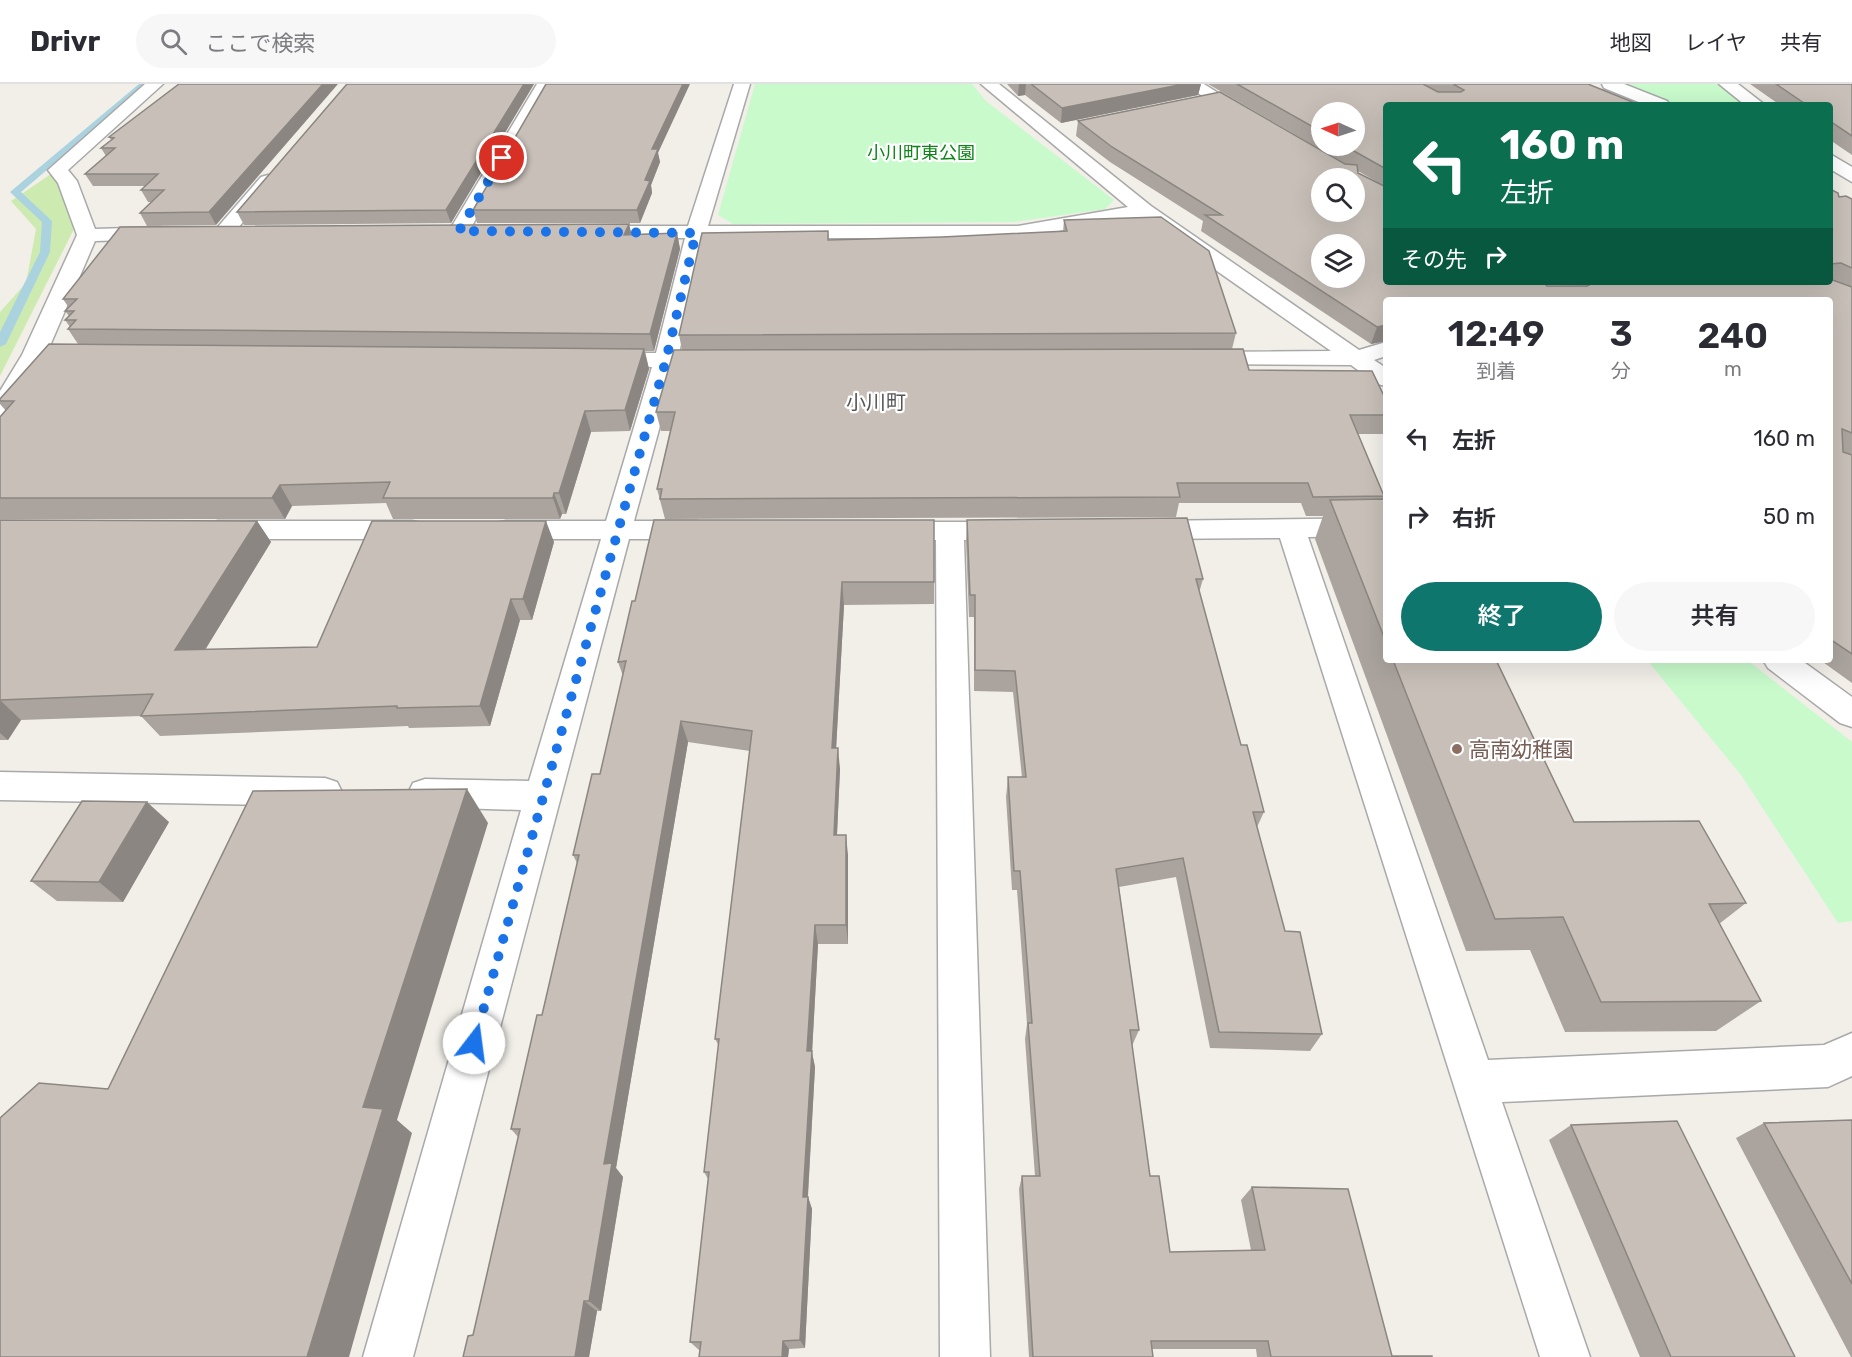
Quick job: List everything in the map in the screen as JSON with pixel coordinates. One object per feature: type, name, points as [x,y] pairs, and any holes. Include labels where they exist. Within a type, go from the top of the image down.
[{"type":"street","points":[[0,412],[46,355],[87,235],[67,181],[57,170],[155,84]]},
{"type":"street","points":[[459,231],[545,84]]},
{"type":"street","points":[[388,1357],[616,530],[666,360],[696,233],[742,84]]},
{"type":"street","points":[[989,84],[1144,210],[1383,377]]},
{"type":"street","points":[[1192,84],[1265,128]]},
{"type":"street","points":[[1610,84],[1654,102]]},
{"type":"street","points":[[1727,84],[1752,102]]},
{"type":"street","points":[[1193,104],[1216,99]]},
{"type":"street","points":[[1052,133],[1076,128]]},
{"type":"street","points":[[224,232],[283,162]]},
{"type":"street","points":[[1833,162],[1852,176]]},
{"type":"street","points":[[1833,175],[1852,183]]},
{"type":"street","points":[[566,232],[1018,232],[1144,210]]},
{"type":"street","points":[[436,231],[483,231]]},
{"type":"street","points":[[201,233],[248,232]]},
{"type":"street","points":[[87,235],[178,233]]},
{"type":"street","points":[[1178,359],[1356,358],[1383,350]]},
{"type":"street","points":[[582,360],[737,360]]},
{"type":"street","points":[[1114,530],[1383,527]]},
{"type":"street","points":[[1291,529],[1564,1357]]},
{"type":"street","points":[[190,530],[439,530]]},
{"type":"street","points":[[474,530],[724,531]]},
{"type":"street","points":[[866,531],[1044,530]]},
{"type":"street","points":[[950,531],[965,1357]]},
{"type":"street","points":[[1783,663],[1852,714]]},
{"type":"street","points":[[0,786],[542,796]]},
{"type":"street","points":[[1474,1082],[1828,1066],[1852,1053]]},
{"type":"green space","name":"小川町東公園","points":[[755,84],[972,84],[986,101],[1114,200],[1105,209],[1015,222],[733,224],[718,215]]},
{"type":"green space","points":[[1625,84],[1716,84],[1742,102],[1668,102]]},
{"type":"green space","points":[[57,170],[80,217],[0,376],[0,312],[26,283],[36,229],[11,201]]},
{"type":"green space","points":[[1649,663],[1751,663],[1852,742],[1852,921],[1838,923],[1741,775]]},
{"type":"building","points":[[179,84],[323,84],[209,212],[140,213],[164,190],[141,190],[158,174],[85,174],[115,148],[101,148],[114,138],[109,137]]},
{"type":"building","points":[[347,84],[524,84],[446,210],[237,212]]},
{"type":"building","points":[[546,84],[683,84],[652,149],[658,149],[645,180],[650,181],[637,210],[473,210]]},
{"type":"building","points":[[1031,84],[1184,84],[1062,108]]},
{"type":"building","points":[[1237,84],[1423,84],[1438,92],[1461,92],[1464,90],[1453,84],[1588,84],[1633,102],[1383,102],[1383,167],[1363,156],[1365,156],[1365,102],[1311,102],[1311,126]]},
{"type":"building","points":[[1776,84],[1852,84],[1852,136],[1833,123],[1833,102],[1803,102]]},
{"type":"building","points":[[1220,92],[1311,144],[1311,156],[1331,156],[1345,164],[1357,165],[1357,168],[1311,168],[1311,222],[1365,222],[1365,176],[1383,186],[1383,285],[1833,285],[1833,280],[1852,287],[1852,433],[1842,429],[1843,452],[1852,455],[1852,654],[1833,641],[1833,297],[1383,297],[1383,326],[1377,327],[1317,288],[1365,288],[1365,234],[1311,234],[1311,284],[1205,215],[1222,215],[1112,147],[1078,121]]},
{"type":"building","points":[[1833,190],[1838,193],[1839,197],[1846,196],[1852,199],[1852,268],[1841,263],[1833,264]]},
{"type":"building","points":[[1161,217],[1209,251],[1236,333],[679,335],[702,233],[828,231],[828,240],[942,237],[1067,231],[1064,220]]},
{"type":"building","points":[[629,224],[624,235],[677,233],[650,334],[68,329],[76,320],[65,320],[74,311],[65,311],[77,299],[63,299],[120,227]]},
{"type":"building","points":[[49,344],[644,349],[625,410],[585,411],[559,493],[554,493],[553,498],[383,498],[390,482],[280,485],[272,498],[0,498],[0,417],[14,401],[0,401],[0,399]]},
{"type":"building","points":[[1243,349],[1249,370],[1372,371],[1383,394],[1383,415],[1350,415],[1383,496],[1313,497],[1308,483],[1177,483],[1180,497],[660,499],[662,489],[657,489],[675,412],[656,412],[674,350]]},
{"type":"building","points":[[1383,499],[1383,634],[1330,500]]},
{"type":"building","points":[[1187,518],[1203,579],[1196,579],[1241,745],[1247,745],[1264,812],[1253,812],[1285,931],[1300,932],[1322,1034],[1219,1032],[1183,858],[1116,869],[1139,1030],[1130,1030],[1150,1176],[1159,1176],[1170,1252],[1265,1250],[1252,1187],[1348,1189],[1392,1356],[1432,1357],[1271,1357],[1268,1341],[1151,1341],[1153,1357],[1033,1357],[1022,1176],[1040,1176],[1028,1023],[1032,1023],[1020,871],[1014,871],[1008,777],[1026,777],[1015,671],[975,670],[975,595],[970,595],[967,520]]},
{"type":"building","points":[[0,520],[257,521],[175,650],[317,647],[372,521],[546,521],[523,599],[511,599],[480,706],[397,708],[397,706],[141,716],[153,694],[0,700]]},
{"type":"building","points":[[654,520],[934,520],[934,582],[842,582],[832,748],[838,748],[834,835],[846,835],[846,925],[815,925],[807,1051],[812,1051],[803,1197],[808,1197],[800,1340],[783,1341],[782,1357],[699,1357],[701,1342],[690,1342],[709,1172],[704,1172],[719,1039],[715,1039],[752,731],[681,721],[604,1164],[612,1163],[589,1301],[584,1301],[575,1357],[463,1357],[468,1336],[473,1335],[520,1129],[511,1129],[537,1015],[542,1015],[579,855],[573,855],[592,774],[600,774],[626,661],[618,662]]},
{"type":"building","points":[[1394,663],[1497,663],[1574,822],[1699,821],[1746,903],[1709,904],[1761,1001],[1601,1002],[1563,917],[1495,919]]},
{"type":"building","points":[[467,789],[363,1107],[383,1109],[307,1357],[0,1357],[0,1118],[39,1083],[108,1089],[253,791]]},
{"type":"building","points":[[82,801],[147,802],[99,882],[31,881]]},
{"type":"building","points":[[1852,1120],[1852,1284],[1764,1123]]},
{"type":"building","points":[[1677,1121],[1795,1357],[1671,1357],[1571,1125]]},
{"type":"waterway","points":[[0,344],[45,252],[47,221],[15,192],[144,84]]},
{"type":"place","name":"高南幼稚園","points":[[1457,749]]},
{"type":"district","name":"小川町","points":[[876,402]]},
{"type":"route","points":[[474,1043],[610,552],[666,360],[696,233],[459,231],[502,158]]}]
